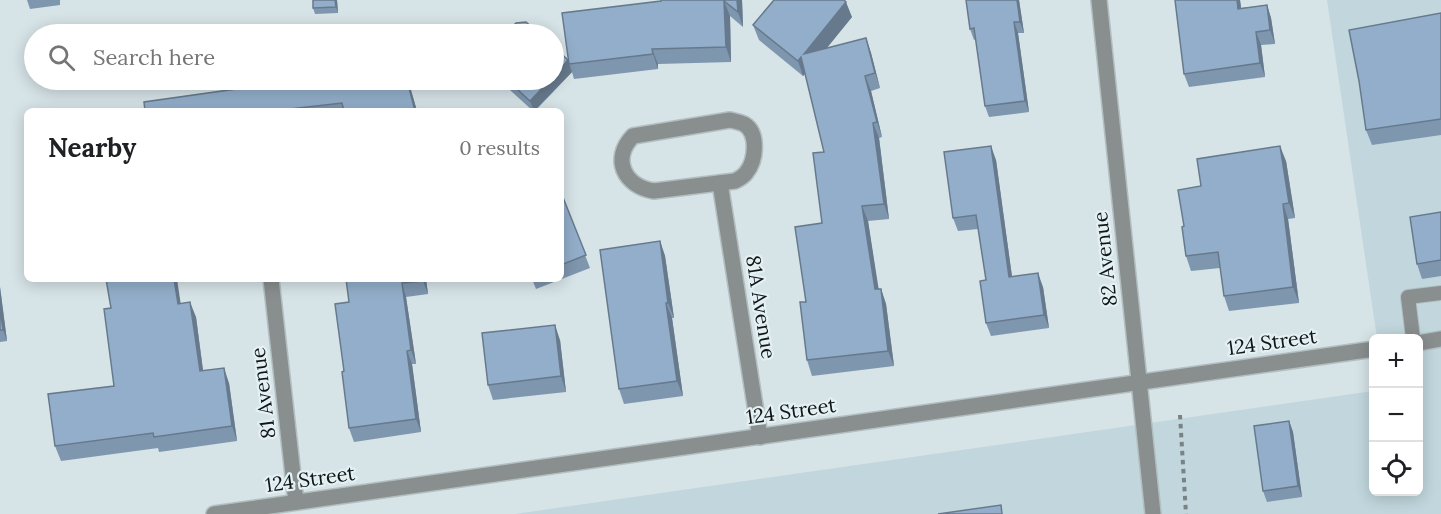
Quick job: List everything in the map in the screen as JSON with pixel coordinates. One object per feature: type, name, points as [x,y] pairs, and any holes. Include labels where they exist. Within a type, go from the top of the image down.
[{"type":"street","name":"82 Avenue","points":[[1099,0],[1153,514]]},
{"type":"street","points":[[730,120],[744,124],[754,139],[749,170],[735,181],[720,183],[654,191],[646,189],[628,180],[623,170],[624,148],[633,136],[646,132],[730,120]]},
{"type":"street","name":"81A Avenue","points":[[720,183],[760,437]]},
{"type":"street","name":"81 Avenue","points":[[271,282],[296,502]]},
{"type":"street","points":[[1423,342],[1441,339]]},
{"type":"street","name":"124 Street","points":[[214,514],[1369,350]]},
{"type":"lane","points":[[1412,334],[1408,297],[1441,293]]},
{"type":"path","points":[[1180,415],[1186,514]]},
{"type":"shaded area","points":[[1327,0],[1441,0],[1441,514],[515,514],[1369,392],[1369,496],[1423,496],[1423,334],[1376,334]]},
{"type":"building","points":[[313,0],[335,0],[336,7],[313,8]]},
{"type":"building","points":[[737,0],[738,12],[724,1],[726,47],[652,49],[653,54],[569,64],[562,13],[661,1]]},
{"type":"building","points":[[774,0],[844,0],[846,2],[804,54],[866,38],[875,73],[865,76],[877,122],[873,123],[884,204],[862,206],[875,289],[881,289],[888,351],[807,360],[800,302],[806,302],[795,227],[822,223],[813,153],[824,152],[801,57],[798,61],[753,25]]},
{"type":"building","points":[[966,0],[1017,0],[1020,22],[1014,22],[1025,101],[985,106],[974,28],[970,29]]},
{"type":"building","points":[[1175,0],[1237,0],[1238,9],[1267,5],[1270,30],[1256,32],[1260,63],[1184,74]]},
{"type":"building","points":[[1441,13],[1441,119],[1366,130],[1349,30]]},
{"type":"building","points":[[229,90],[410,90],[414,108],[343,108],[342,103],[298,108],[145,108],[144,102]]},
{"type":"building","points":[[518,90],[540,90],[530,101]]},
{"type":"building","points":[[991,146],[1009,277],[1038,273],[1044,315],[986,323],[980,281],[986,280],[976,215],[953,218],[944,152]]},
{"type":"building","points":[[1280,146],[1289,203],[1283,204],[1293,287],[1224,296],[1218,252],[1186,256],[1178,190],[1201,186],[1197,159]]},
{"type":"building","points":[[564,200],[586,255],[564,264]]},
{"type":"building","points":[[1441,212],[1441,260],[1417,264],[1410,217]]},
{"type":"building","points":[[660,241],[677,381],[619,389],[600,250]]},
{"type":"building","points":[[107,282],[174,282],[178,304],[190,302],[200,371],[224,368],[232,426],[154,437],[153,433],[55,446],[48,394],[114,386],[104,309],[111,308]]},
{"type":"building","points":[[346,282],[412,282],[402,283],[411,350],[407,351],[416,419],[349,428],[335,304],[349,302]]},
{"type":"building","points":[[0,308],[3,330],[0,330]]},
{"type":"building","points":[[555,325],[561,376],[488,385],[482,333]]},
{"type":"building","points":[[1289,421],[1298,486],[1263,491],[1254,426]]},
{"type":"building","points":[[1001,505],[1002,514],[938,514]]}]
